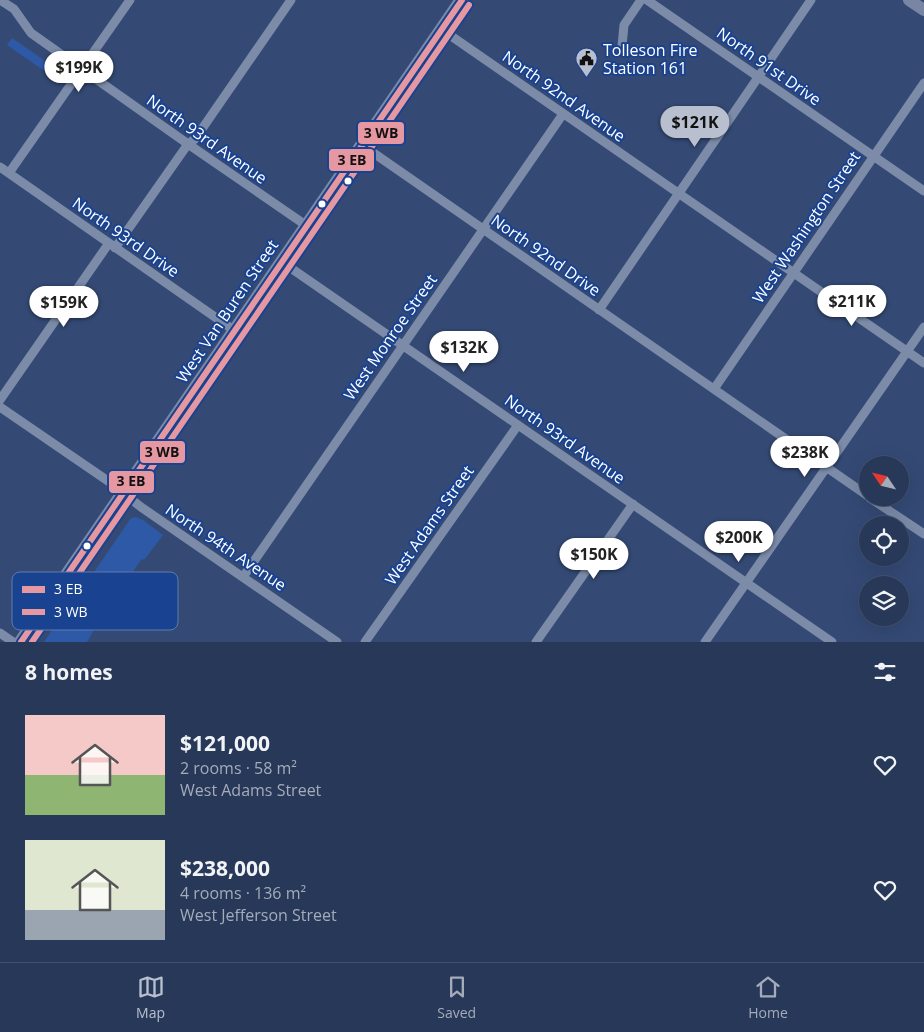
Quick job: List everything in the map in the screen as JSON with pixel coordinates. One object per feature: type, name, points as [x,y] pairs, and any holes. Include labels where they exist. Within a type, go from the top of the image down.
[{"type":"main road","points":[[909,0],[924,10]]},
{"type":"main road","name":"West Van Buren Street","points":[[69,572],[307,226],[441,29],[457,2]]},
{"type":"main road","name":"West Van Buren Street","points":[[21,642],[29,630]]},
{"type":"street","name":"North 93rd Avenue","points":[[0,0],[14,9],[31,33],[307,226]]},
{"type":"street","points":[[9,173],[130,0]]},
{"type":"street","points":[[0,400],[112,245],[188,144],[195,139],[291,0]]},
{"type":"street","points":[[622,46],[624,25],[641,0]]},
{"type":"street","name":"North 91st Drive","points":[[647,0],[924,192]]},
{"type":"street","points":[[599,310],[811,0]]},
{"type":"street","name":"North 92nd Avenue","points":[[441,29],[924,362]]},
{"type":"street","name":"West Washington Street","points":[[714,389],[924,83]]},
{"type":"street","name":"West Monroe Street","points":[[243,576],[563,114]]},
{"type":"street","name":"North 92nd Drive","points":[[362,145],[859,490]]},
{"type":"street","name":"North 93rd Drive","points":[[0,167],[235,331]]},
{"type":"street","name":"North 93rd Avenue","points":[[282,262],[832,642]]},
{"type":"street","points":[[705,642],[924,327]]},
{"type":"street","name":"North 94th Avenue","points":[[0,407],[337,642]]},
{"type":"street","name":"West Adams Street","points":[[365,642],[518,425]]},
{"type":"street","points":[[536,642],[633,504]]},
{"type":"street","name":"North 92nd Drive","points":[[882,506],[924,534]]},
{"type":"street","points":[[0,633],[13,642]]},
{"type":"shaded area","points":[[12,38],[48,63],[43,70],[7,45]]},
{"type":"shaded area","points":[[136,517],[143,520],[163,535],[133,572],[94,572],[131,518]]},
{"type":"shaded area","points":[[52,630],[94,630],[87,642],[44,642]]},
{"type":"transit line","points":[[69,572],[462,0]]},
{"type":"transit line","points":[[80,572],[469,5]]},
{"type":"transit line","points":[[21,642],[29,630]]},
{"type":"transit line","points":[[32,642],[40,630]]},
{"type":"place","name":"Tolleson Fire Station 161","points":[[587,78]]}]
